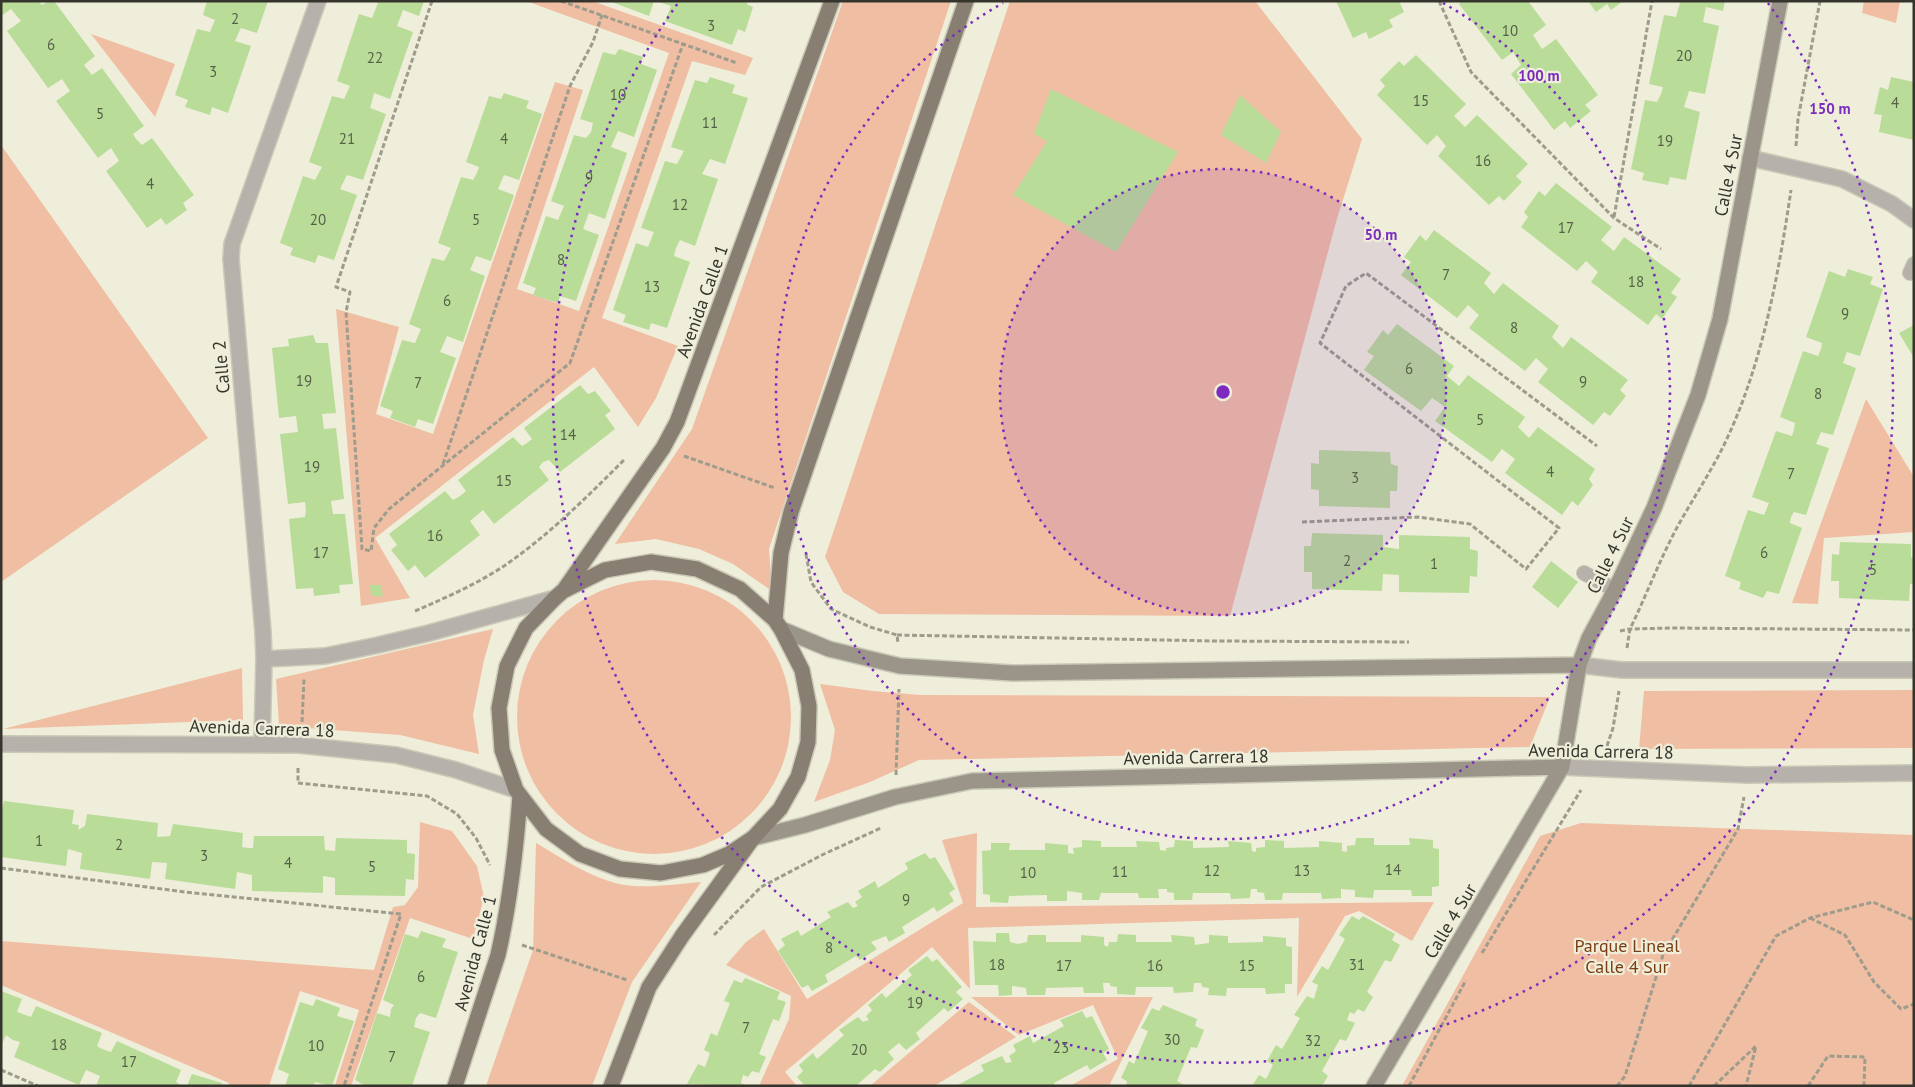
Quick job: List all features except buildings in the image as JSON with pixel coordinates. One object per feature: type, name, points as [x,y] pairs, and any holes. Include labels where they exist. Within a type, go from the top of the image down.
[{"type":"main road","name":"Avenida Calle 1","points":[[559,594],[663,448],[677,422],[832,1]]},
{"type":"main road","points":[[611,1086],[649,987],[682,936],[753,838],[780,809],[798,778],[808,742],[809,706],[802,670],[778,624],[781,553],[797,496],[966,1]]},
{"type":"main road","name":"Calle 4 Sur","points":[[1374,1086],[1562,767],[1579,665],[1589,638],[1615,590],[1654,508],[1698,395],[1720,319],[1780,1]]},
{"type":"main road","points":[[518,793],[502,750],[499,708],[507,666],[526,628],[559,594],[605,570],[651,562],[697,569],[740,589],[778,624],[829,649],[900,666],[1012,673],[1579,665]]},
{"type":"main road","name":"Avenida Carrera 18","points":[[518,793],[546,829],[580,854],[620,869],[661,872],[703,865],[729,854],[753,838],[804,825],[895,797],[972,781],[1562,767]]},
{"type":"main road","name":"Avenida Calle 1","points":[[456,1086],[498,955],[509,904],[518,793]]},
{"type":"street","name":"Calle 2","points":[[262,744],[264,659],[231,259],[232,244],[318,1]]},
{"type":"street","points":[[1750,158],[1842,179],[1892,204],[1914,220]]},
{"type":"street","points":[[264,659],[325,656],[420,635],[559,594]]},
{"type":"street","points":[[1579,665],[1622,670],[1914,670]]},
{"type":"street","name":"Avenida Carrera 18","points":[[1,744],[299,745],[396,755],[456,770],[518,793]]},
{"type":"street","name":"Avenida Carrera 18","points":[[1562,767],[1748,774],[1914,773]]},
{"type":"lane","points":[[1584,573],[1615,590]]},
{"type":"path","points":[[432,1],[336,287],[350,292],[346,312],[362,549],[370,551],[374,528],[389,509],[570,363],[683,44]]},
{"type":"path","points":[[561,1],[738,63]]},
{"type":"path","points":[[1439,1],[1472,72],[1614,218],[1661,249]]},
{"type":"path","points":[[1614,218],[1652,1]]},
{"type":"path","points":[[442,466],[570,86],[593,42],[602,16]]},
{"type":"path","points":[[1302,522],[1418,517],[1470,524],[1526,569],[1559,528],[1320,343],[1346,286],[1366,273],[1597,446]]},
{"type":"path","points":[[663,448],[797,496]]},
{"type":"path","points":[[411,613],[446,598],[503,566],[572,512],[626,458]]},
{"type":"path","points":[[806,551],[811,582],[831,609],[870,627],[897,635],[1216,641],[1411,642]]},
{"type":"path","points":[[1589,638],[1630,629],[1914,630]]},
{"type":"path","points":[[895,797],[900,666],[897,635]]},
{"type":"path","points":[[304,657],[298,783],[428,796],[457,814],[476,838],[491,868]]},
{"type":"path","points":[[1616,1086],[1625,1076],[1663,955],[1738,829],[1748,774]]},
{"type":"path","points":[[708,942],[761,886],[888,824]]},
{"type":"path","points":[[1,868],[194,893],[401,914],[344,1086]]},
{"type":"path","points":[[1689,1086],[1776,936],[1810,918],[1873,902],[1914,920]]},
{"type":"path","points":[[1810,918],[1845,935],[1874,982],[1901,1009],[1914,1004]]},
{"type":"path","points":[[502,937],[533,950],[649,987]]},
{"type":"path","points":[[1714,1086],[1756,1046],[1746,1086]]},
{"type":"path","points":[[1808,1086],[1828,1056],[1865,1056],[1864,1086]]},
{"type":"path","points":[[1,1070],[38,1086]]},
{"type":"green space","points":[[526,1],[592,1],[753,58],[745,75],[692,61],[602,318],[678,346],[656,398],[638,427],[594,367],[375,538],[410,598],[361,606],[336,309],[399,327],[376,414],[433,434],[555,82],[583,90],[517,289],[579,311],[669,53]]},
{"type":"green space","points":[[843,1],[951,1],[769,549],[772,591],[733,564],[699,549],[656,539],[615,544],[692,429]]},
{"type":"green space","points":[[1010,1],[1255,1],[1362,139],[1336,222],[1230,616],[879,614],[843,592],[825,557]]},
{"type":"green space","points":[[1864,1],[1900,1],[1896,23],[1862,13]]},
{"type":"green space","points":[[91,34],[175,64],[155,117]]},
{"type":"green space","points":[[1,145],[208,438],[1,582]]},
{"type":"green space","points":[[1866,399],[1914,477],[1914,532],[1824,538],[1818,604],[1792,603]]},
{"type":"green space","points":[[667,580],[707,590],[730,603],[751,620],[768,641],[781,664],[789,690],[791,717],[789,744],[781,770],[768,793],[751,814],[730,831],[707,844],[681,852],[641,854],[601,844],[589,838],[567,823],[548,804],[527,770],[519,744],[517,704],[527,664],[533,652],[548,630],[567,611],[601,590],[627,582]]},
{"type":"green space","points":[[493,629],[484,660],[473,715],[479,754],[400,735],[279,726],[276,679]]},
{"type":"green space","points":[[242,668],[243,720],[3,729]]},
{"type":"green space","points":[[820,684],[920,695],[1550,697],[1530,747],[919,760],[870,782],[814,802],[830,760],[835,730]]},
{"type":"green space","points":[[1914,690],[1914,748],[1639,749],[1644,691]]},
{"type":"green space","points":[[420,822],[452,831],[477,866],[484,897],[473,939],[410,918],[351,1086],[335,1086],[359,1010],[300,991],[269,1086],[228,1086],[229,1083],[1,985],[1,941],[374,970],[393,907],[405,905],[418,887]]},
{"type":"green space","name":"Parque Lineal Calle 4 Sur","points":[[1581,823],[1914,835],[1914,1086],[1402,1086],[1540,836]]},
{"type":"green space","points":[[977,833],[976,907],[1434,902],[1412,941],[1359,911],[1345,916],[1297,997],[1299,918],[968,928],[970,989],[932,947],[785,1072],[797,1086],[759,1086],[789,1019],[791,996],[726,965],[746,942],[764,929],[807,999],[963,903],[942,840]]},
{"type":"green space","points":[[536,843],[584,871],[615,883],[646,886],[701,882],[632,982],[592,1086],[486,1086],[533,950]]},
{"type":"green space","points":[[971,997],[1153,997],[1109,1086],[1070,1086],[1118,1059],[1093,1005],[1019,1035]]},
{"type":"green space","points":[[969,1002],[1016,1037],[934,1086],[870,1086]]}]
